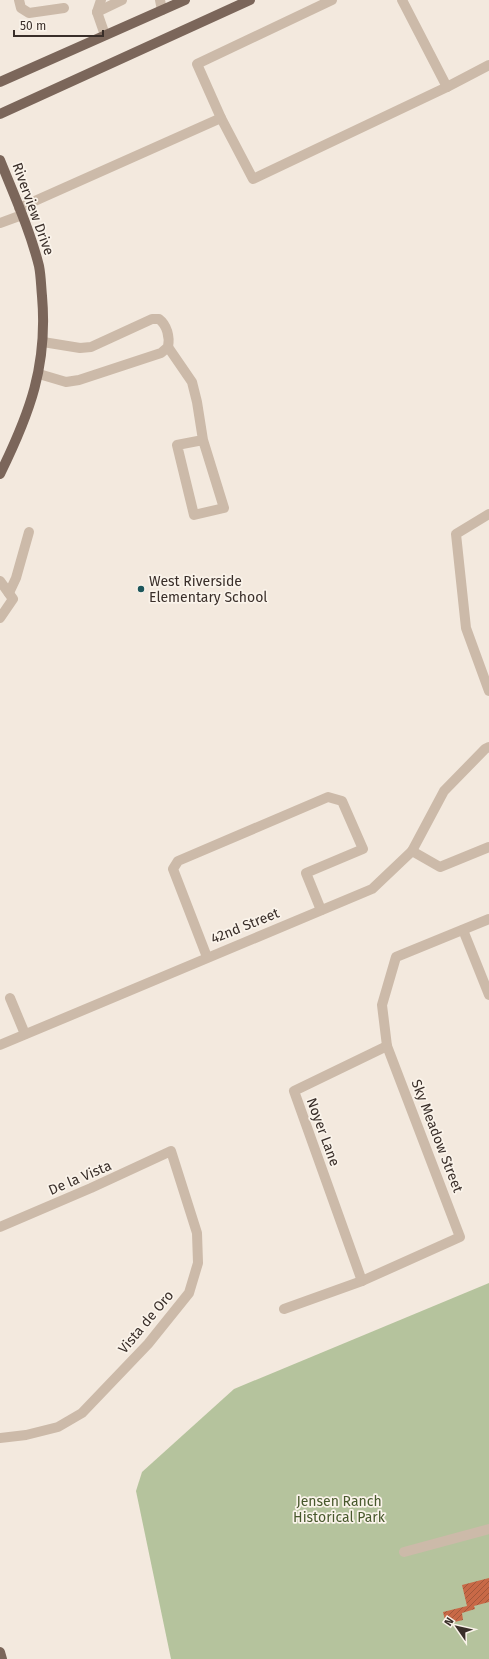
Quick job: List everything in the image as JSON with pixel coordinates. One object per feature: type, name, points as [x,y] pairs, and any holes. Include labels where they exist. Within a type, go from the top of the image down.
[{"type":"main road","points":[[0,82],[105,35],[161,5],[185,0]]},
{"type":"main road","points":[[0,114],[250,0]]},
{"type":"main road","name":"Riverview Drive","points":[[0,160],[21,212],[39,268],[44,316],[43,342],[39,374],[34,394],[21,433],[0,474]]},
{"type":"main road","points":[[0,1652],[2,1659]]},
{"type":"street","points":[[19,0],[21,8],[29,13],[64,8]]},
{"type":"street","points":[[101,0],[97,12],[105,35]]},
{"type":"street","points":[[97,12],[122,0]]},
{"type":"street","points":[[332,0],[196,64],[221,118],[253,179],[489,66]]},
{"type":"street","points":[[402,0],[447,87]]},
{"type":"street","points":[[0,223],[221,118]]},
{"type":"street","points":[[39,374],[66,382],[79,380],[161,353],[168,347],[170,339],[164,323],[159,319],[152,319],[91,347],[80,348],[43,342]]},
{"type":"street","points":[[168,347],[192,382],[203,440],[224,508],[194,515],[177,445],[203,440]]},
{"type":"street","points":[[489,514],[456,534],[466,628],[489,691]]},
{"type":"street","points":[[9,593],[16,578],[29,532]]},
{"type":"street","points":[[0,581],[13,599],[0,618]]},
{"type":"street","name":"42nd Street","points":[[0,1045],[372,889],[412,851],[444,791],[489,747]]},
{"type":"street","points":[[207,957],[173,869],[178,861],[328,797],[342,801],[363,849],[306,873],[321,910]]},
{"type":"street","points":[[412,851],[440,866],[489,847]]},
{"type":"street","name":"Sky Meadow Street","points":[[284,1309],[362,1281],[460,1237],[387,1046],[382,1005],[396,957],[489,919]]},
{"type":"street","points":[[463,930],[489,995]]},
{"type":"street","points":[[10,998],[25,1034]]},
{"type":"street","name":"Noyer Lane","points":[[362,1281],[294,1091],[387,1046]]},
{"type":"street","name":"De la Vista","points":[[0,1227],[171,1152]]},
{"type":"street","name":"Vista de Oro","points":[[0,1438],[26,1435],[58,1428],[82,1413],[148,1344],[189,1293],[198,1263],[197,1233],[171,1152]]},
{"type":"street","points":[[404,1552],[489,1529]]},
{"type":"green space","name":"Jensen Ranch Historical Park","points":[[489,1283],[489,1659],[171,1659],[136,1491],[142,1472],[234,1389]]},
{"type":"building","points":[[489,1578],[489,1602],[474,1606],[475,1609],[462,1613],[463,1620],[446,1624],[443,1612],[467,1606],[462,1585]]},
{"type":"place","name":"West Riverside Elementary School","points":[[141,589]]}]
